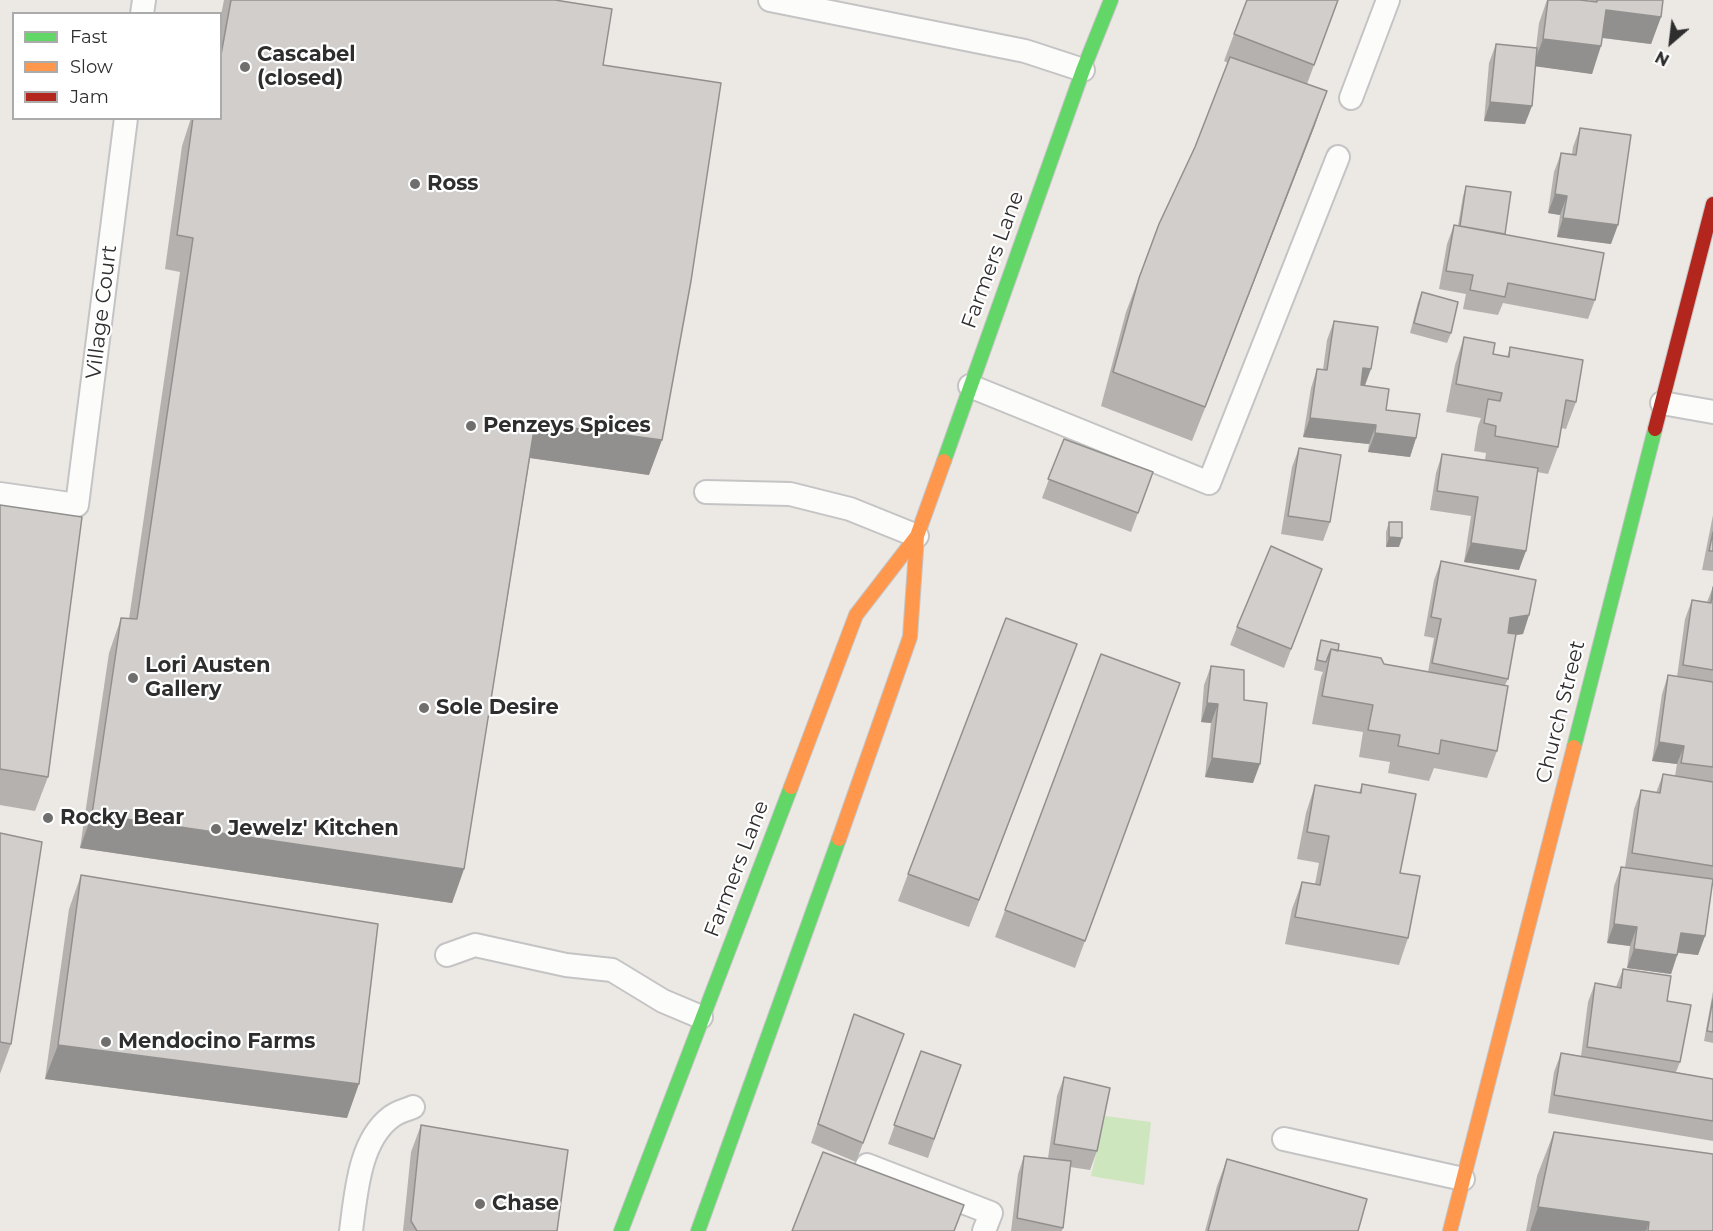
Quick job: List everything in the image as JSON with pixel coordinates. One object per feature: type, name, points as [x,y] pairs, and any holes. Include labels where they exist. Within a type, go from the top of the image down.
[{"type":"main road","name":"Farmers Lane","points":[[699,1231],[770,1037],[910,637],[917,536],[1083,70],[1111,0]]},
{"type":"main road","name":"Church Street","points":[[1449,1231],[1713,204]]},
{"type":"main road","name":"Farmers Lane","points":[[621,1231],[700,1017],[753,889],[856,615],[917,536]]},
{"type":"lane","points":[[770,0],[1025,51],[1083,70]]},
{"type":"lane","points":[[1351,98],[1388,0]]},
{"type":"lane","name":"Village Court","points":[[0,494],[77,505],[126,120]]},
{"type":"lane","points":[[970,386],[1209,483],[1338,157]]},
{"type":"lane","points":[[1662,403],[1713,412]]},
{"type":"lane","points":[[706,492],[790,494],[850,509],[917,536]]},
{"type":"lane","points":[[447,955],[475,945],[566,965],[612,970],[663,1001],[700,1017]]},
{"type":"lane","points":[[351,1231],[356,1193],[373,1137],[392,1116],[413,1107]]},
{"type":"lane","points":[[1284,1139],[1463,1179]]},
{"type":"lane","points":[[867,1165],[991,1213],[984,1231]]},
{"type":"green space","points":[[1105,1116],[1151,1122],[1144,1185],[1091,1176]]},
{"type":"building","points":[[231,0],[555,0],[612,9],[603,65],[721,83],[691,281],[662,440],[535,423],[464,869],[92,814],[121,618],[137,619],[193,238],[177,235],[193,120],[222,120],[222,49]]},
{"type":"building","points":[[1247,0],[1338,0],[1314,65],[1234,34]]},
{"type":"building","points":[[1548,0],[1597,2],[1597,0],[1663,0],[1661,17],[1606,10],[1601,46],[1543,39]]},
{"type":"building","points":[[1496,44],[1537,48],[1532,106],[1490,102]]},
{"type":"building","points":[[1230,57],[1327,91],[1205,407],[1113,372],[1139,278],[1159,224],[1195,147]]},
{"type":"building","points":[[1580,128],[1631,135],[1618,225],[1563,218],[1567,196],[1555,194],[1561,153],[1576,155]]},
{"type":"building","points":[[1466,186],[1511,192],[1505,234],[1460,226]]},
{"type":"building","points":[[1454,225],[1604,253],[1595,300],[1508,283],[1505,297],[1470,290],[1473,275],[1446,271]]},
{"type":"building","points":[[1422,292],[1458,302],[1451,333],[1414,323]]},
{"type":"building","points":[[1334,321],[1378,327],[1371,369],[1363,368],[1361,385],[1389,389],[1386,410],[1420,414],[1416,438],[1375,433],[1376,425],[1310,418],[1317,369],[1327,370]]},
{"type":"building","points":[[1464,337],[1495,343],[1493,354],[1509,357],[1510,347],[1583,360],[1576,402],[1566,400],[1558,447],[1495,436],[1496,426],[1484,423],[1488,399],[1500,401],[1502,393],[1456,384]]},
{"type":"building","points":[[1064,439],[1153,472],[1138,513],[1048,479]]},
{"type":"building","points":[[1299,448],[1341,455],[1330,522],[1288,516]]},
{"type":"building","points":[[1442,454],[1538,468],[1526,551],[1471,543],[1478,497],[1437,491]]},
{"type":"building","points":[[0,505],[82,517],[48,777],[0,769]]},
{"type":"building","points":[[1389,522],[1402,522],[1402,538],[1389,537]]},
{"type":"building","points":[[1713,532],[1713,551],[1709,551]]},
{"type":"building","points":[[1271,546],[1322,569],[1291,649],[1237,627]]},
{"type":"building","points":[[1441,561],[1536,580],[1529,615],[1510,618],[1508,633],[1516,634],[1508,679],[1432,663],[1441,619],[1431,617]]},
{"type":"building","points":[[1713,587],[1713,670],[1683,665],[1692,600],[1711,603]]},
{"type":"building","points":[[1006,618],[1077,644],[979,900],[908,874]]},
{"type":"building","points":[[1321,640],[1339,644],[1338,651],[1331,649],[1326,662],[1317,660]]},
{"type":"building","points":[[1331,649],[1381,658],[1384,664],[1508,686],[1497,751],[1441,740],[1439,754],[1398,746],[1400,735],[1368,730],[1373,705],[1322,696]]},
{"type":"building","points":[[1101,654],[1180,683],[1085,941],[1005,910]]},
{"type":"building","points":[[1211,666],[1244,670],[1244,700],[1267,703],[1260,764],[1212,758],[1218,704],[1207,703]]},
{"type":"building","points":[[1668,675],[1713,682],[1713,767],[1681,763],[1684,746],[1659,742]]},
{"type":"building","points":[[1663,774],[1713,782],[1713,866],[1632,853],[1641,790],[1660,793]]},
{"type":"building","points":[[1362,784],[1416,794],[1400,873],[1420,876],[1408,938],[1295,917],[1302,882],[1320,885],[1329,836],[1307,832],[1315,785],[1361,793]]},
{"type":"building","points":[[0,833],[42,842],[11,1044],[0,1042]]},
{"type":"building","points":[[1621,867],[1713,879],[1705,936],[1681,933],[1677,955],[1634,949],[1637,927],[1614,924]]},
{"type":"building","points":[[81,875],[378,924],[359,1084],[58,1045]]},
{"type":"building","points":[[1623,969],[1671,976],[1667,1001],[1691,1005],[1680,1062],[1587,1047],[1595,983],[1621,988]]},
{"type":"building","points":[[1713,999],[1713,1032],[1707,1031]]},
{"type":"building","points":[[854,1014],[904,1034],[863,1143],[818,1124]]},
{"type":"building","points":[[921,1051],[961,1065],[934,1139],[894,1125]]},
{"type":"building","points":[[1561,1053],[1713,1079],[1713,1121],[1554,1095]]},
{"type":"building","points":[[1064,1077],[1110,1088],[1097,1151],[1054,1144]]},
{"type":"building","name":"Chase","points":[[421,1125],[568,1150],[557,1231],[417,1231],[411,1221]]},
{"type":"building","points":[[1554,1132],[1713,1154],[1713,1231],[1648,1231],[1649,1222],[1538,1207]]},
{"type":"building","points":[[823,1152],[964,1205],[954,1231],[792,1231]]},
{"type":"building","points":[[1024,1156],[1071,1161],[1063,1228],[1017,1218]]},
{"type":"building","points":[[1227,1159],[1367,1199],[1358,1231],[1208,1231]]},
{"type":"traffic: fast","points":[[944,461],[1083,70],[1111,0]]},
{"type":"traffic: fast","points":[[1574,747],[1655,429]]},
{"type":"traffic: fast","points":[[621,1231],[791,787]]},
{"type":"traffic: fast","points":[[698,1231],[839,839]]},
{"type":"traffic: slow","points":[[839,839],[910,637],[917,536],[944,461]]},
{"type":"traffic: slow","points":[[791,787],[856,615],[917,536]]},
{"type":"traffic: slow","points":[[1450,1231],[1574,747]]},
{"type":"traffic: jam","points":[[1655,429],[1713,204]]},
{"type":"place","name":"Cascabel (closed)","points":[[245,67]]},
{"type":"place","name":"Ross","points":[[415,184]]},
{"type":"place","name":"Penzeys Spices","points":[[471,426]]},
{"type":"place","name":"Lori Austen Gallery","points":[[133,678]]},
{"type":"place","name":"Sole Desire","points":[[424,708]]},
{"type":"place","name":"Rocky Bear","points":[[48,818]]},
{"type":"place","name":"Jewelz' Kitchen","points":[[216,829]]},
{"type":"place","name":"Mendocino Farms","points":[[106,1042]]},
{"type":"place","name":"Chase","points":[[480,1204]]}]
